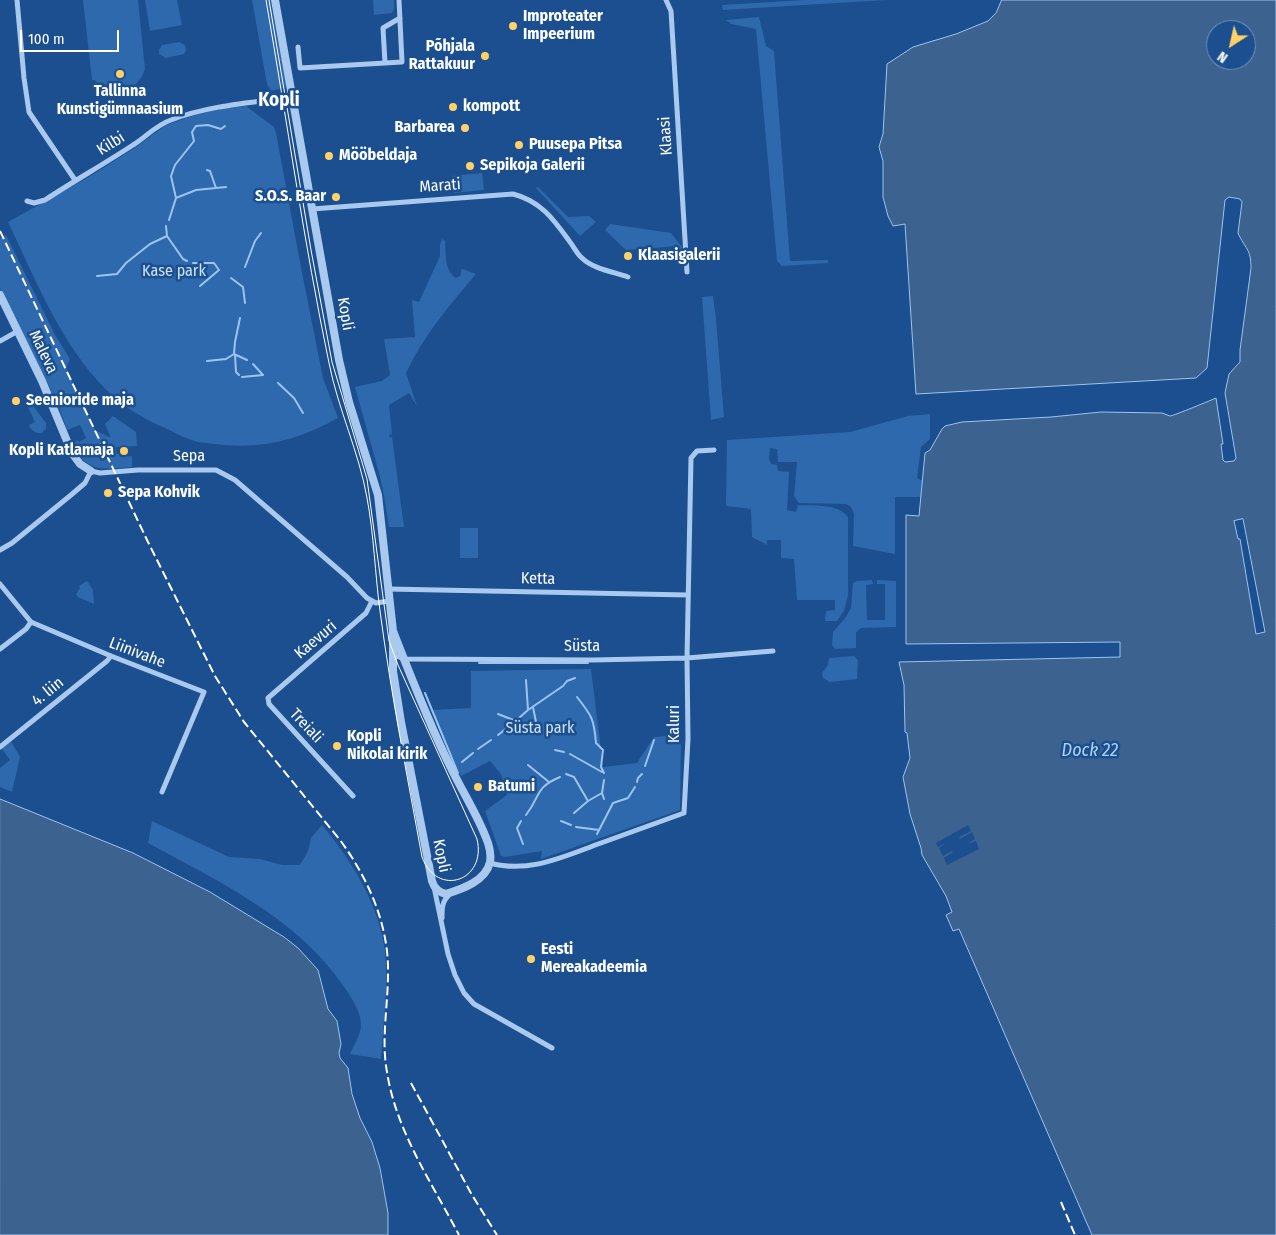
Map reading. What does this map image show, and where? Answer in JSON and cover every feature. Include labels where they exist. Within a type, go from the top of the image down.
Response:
[{"type":"street","points":[[17,0],[29,112],[75,180]]},
{"type":"street","name":"Kopli","points":[[276,0],[339,360],[349,402],[378,495],[393,631],[393,658],[401,722],[434,887],[441,893],[446,894],[482,876],[490,863],[488,844],[451,768],[393,631]]},
{"type":"street","points":[[298,47],[300,68],[402,62],[399,0]]},
{"type":"street","name":"Klaasi","points":[[666,0],[671,11],[687,272]]},
{"type":"street","points":[[385,63],[383,28],[400,18]]},
{"type":"street","name":"Kilbi","points":[[27,202],[34,203],[45,200],[138,142],[169,120],[213,108],[269,100]]},
{"type":"street","name":"Marati","points":[[312,209],[487,194],[513,194],[527,197],[541,206],[582,259],[600,268],[628,277]]},
{"type":"street","name":"Maleva","points":[[0,295],[49,396],[72,453],[80,464],[91,471]]},
{"type":"street","points":[[0,340],[18,332]]},
{"type":"street","name":"Kaluri","points":[[490,863],[517,867],[550,862],[684,813],[688,739],[687,658],[691,458],[697,451],[714,450]]},
{"type":"street","name":"Sepa","points":[[91,471],[100,473],[138,470],[216,470],[235,480],[372,601]]},
{"type":"street","points":[[0,550],[12,543],[72,496],[85,483],[91,471]]},
{"type":"street","name":"Liinivahe","points":[[0,584],[31,622],[111,656],[204,692],[162,792]]},
{"type":"street","name":"Ketta","points":[[388,589],[688,595]]},
{"type":"street","points":[[372,601],[376,603],[389,601]]},
{"type":"street","name":"Kaevuri","points":[[271,693],[359,620],[366,613],[372,601]]},
{"type":"street","points":[[0,649],[31,622]]},
{"type":"street","name":"Süsta","points":[[393,658],[397,656],[404,659],[593,660],[687,658],[773,651]]},
{"type":"street","name":"4. liin","points":[[0,747],[111,656]]},
{"type":"street","name":"Treiali","points":[[271,693],[268,698],[269,704],[353,796]]},
{"type":"street","points":[[434,887],[442,928],[455,975],[464,993],[474,1004],[552,1048]]},
{"type":"street","points":[[442,928],[442,906],[445,898],[452,892]]},
{"type":"green space","points":[[83,0],[138,0],[145,69],[136,84],[130,88],[123,91],[109,90],[95,80],[92,80]]},
{"type":"green space","points":[[145,0],[177,0],[182,25],[150,31]]},
{"type":"green space","points":[[252,0],[270,0],[287,87],[271,91],[267,84]]},
{"type":"green space","points":[[373,0],[394,0],[392,13],[374,15]]},
{"type":"green space","points":[[805,0],[886,0],[723,10],[722,5]]},
{"type":"green space","points":[[759,17],[766,46],[774,51],[790,261],[828,260],[828,263],[782,266],[777,261],[756,29],[731,24],[726,20]]},
{"type":"green space","points":[[179,42],[185,45],[186,50],[184,54],[166,58],[159,54],[162,45]]},
{"type":"green space","name":"Kase park","points":[[246,106],[274,127],[276,133],[323,378],[338,418],[309,432],[279,442],[232,446],[189,439],[155,424],[120,402],[104,388],[83,363],[58,324],[8,222],[89,177],[166,125],[210,110]]},
{"type":"green space","points":[[482,173],[484,190],[454,193],[452,176]]},
{"type":"green space","points":[[538,187],[568,217],[589,216],[596,222],[580,236],[536,188]]},
{"type":"green space","points":[[610,224],[671,233],[682,247],[683,261],[680,260],[678,246],[626,250],[605,230]]},
{"type":"green space","points":[[6,235],[55,335],[70,359],[66,368],[95,430],[111,438],[105,424],[113,416],[136,432],[137,446],[116,447],[117,454],[120,457],[132,456],[132,467],[104,468],[90,465],[83,460],[72,443],[86,438],[80,425],[67,430],[48,384],[0,288],[0,238]]},
{"type":"green space","points":[[442,239],[445,241],[446,261],[452,275],[456,278],[460,276],[462,269],[476,274],[420,346],[406,373],[417,406],[409,393],[389,405],[392,434],[389,435],[390,438],[392,437],[404,527],[389,527],[379,473],[355,387],[382,381],[390,375],[384,339],[415,337],[412,300],[419,302],[440,256]]},
{"type":"green space","points":[[713,296],[724,417],[711,420],[702,297]]},
{"type":"green space","points":[[26,403],[31,403],[46,423],[46,428],[42,433],[34,432],[31,429],[29,425],[35,422]]},
{"type":"green space","points":[[930,414],[930,439],[921,447],[917,478],[923,481],[921,497],[895,497],[895,554],[853,546],[854,514],[851,507],[846,504],[799,503],[794,496],[797,462],[778,462],[777,449],[770,448],[769,458],[771,464],[777,465],[778,471],[789,472],[787,510],[796,512],[798,505],[825,506],[838,509],[848,517],[848,595],[844,611],[837,621],[825,621],[826,611],[835,610],[835,600],[797,600],[794,559],[781,558],[781,540],[767,540],[767,545],[752,537],[751,509],[726,506],[727,440],[850,432],[908,416]]},
{"type":"green space","points":[[460,528],[478,528],[478,558],[460,558]]},
{"type":"green space","points":[[872,580],[873,584],[866,585],[867,620],[885,620],[885,584],[877,584],[877,580],[896,581],[896,627],[861,628],[856,632],[856,648],[835,649],[832,645],[833,632],[851,608],[853,583]]},
{"type":"green space","points":[[87,581],[93,590],[94,604],[78,597],[76,594],[80,588],[79,586]]},
{"type":"green space","points":[[854,656],[858,660],[857,679],[830,682],[823,678],[822,673],[828,665],[829,658]]},
{"type":"green space","name":"Süsta park","points":[[591,669],[603,767],[637,763],[654,737],[681,735],[680,810],[541,859],[542,851],[501,856],[485,811],[507,795],[501,774],[490,761],[461,776],[431,710],[471,708],[471,671]]},
{"type":"green space","points":[[10,742],[20,757],[12,792],[0,787],[0,768],[10,760],[2,749]]},
{"type":"green space","points":[[152,821],[229,857],[260,859],[282,865],[300,865],[308,851],[311,838],[322,825],[354,869],[377,916],[382,933],[386,977],[381,1059],[350,1054],[357,1040],[361,1025],[355,1004],[325,962],[304,940],[255,903],[148,843]]},
{"type":"water","name":"Dock 22","points":[[1002,0],[1276,0],[1276,1235],[1092,1235],[959,929],[953,931],[946,915],[952,912],[946,896],[922,855],[910,814],[903,777],[910,758],[907,733],[905,732],[904,685],[899,662],[1120,657],[1120,642],[906,644],[906,515],[919,516],[925,453],[930,450],[942,429],[945,426],[962,422],[1101,412],[1162,413],[1170,416],[1216,398],[1223,444],[1221,444],[1223,460],[1225,462],[1234,461],[1236,458],[1225,393],[1229,374],[1240,362],[1251,268],[1249,252],[1238,233],[1242,202],[1240,199],[1229,197],[1225,200],[1207,368],[1196,378],[916,394],[905,224],[893,226],[883,197],[883,161],[879,147],[883,134],[887,64],[913,47],[956,34],[988,21],[996,13]],"holes":[[[1243,519],[1265,632],[1256,634],[1240,539],[1238,539],[1234,521]]]},
{"type":"water","points":[[0,799],[133,853],[210,892],[284,937],[298,948],[318,970],[328,1009],[337,1021],[341,1044],[340,1058],[348,1068],[352,1094],[360,1118],[372,1142],[380,1168],[388,1213],[388,1235],[0,1235]]},
{"type":"pier","points":[[968,825],[971,831],[959,837],[960,839],[972,832],[975,839],[967,844],[976,841],[979,849],[947,865],[944,858],[953,852],[943,856],[939,848],[946,843],[938,847],[936,843]]},
{"type":"waterway","points":[[169,220],[176,198],[171,176],[175,165],[194,141],[192,132],[196,126],[208,125],[221,129],[225,126]]},
{"type":"waterway","points":[[207,170],[210,171],[216,188]]},
{"type":"waterway","points":[[176,198],[196,190],[226,187]]},
{"type":"waterway","points":[[166,226],[167,236],[183,259],[187,261]]},
{"type":"waterway","points":[[245,267],[255,241],[261,233]]},
{"type":"waterway","points":[[97,276],[117,274],[126,263],[150,244],[167,236]]},
{"type":"waterway","points":[[193,263],[214,263],[219,270],[200,286]]},
{"type":"waterway","points":[[231,278],[243,287],[245,303]]},
{"type":"waterway","points":[[240,318],[234,354],[247,360]]},
{"type":"waterway","points":[[207,361],[226,359],[234,354]]},
{"type":"waterway","points":[[235,355],[236,372],[239,375]]},
{"type":"waterway","points":[[242,377],[263,375],[253,364]]},
{"type":"waterway","points":[[278,383],[294,398],[303,413]]},
{"type":"waterway","points":[[479,663],[588,663]]},
{"type":"waterway","points":[[519,718],[563,686],[567,681],[575,678]]},
{"type":"waterway","points":[[526,680],[528,710]]},
{"type":"waterway","points":[[425,693],[458,773]]},
{"type":"waterway","points":[[577,697],[591,718],[596,743],[603,750],[601,767],[604,773]]},
{"type":"waterway","points":[[533,707],[536,722],[540,729]]},
{"type":"waterway","points":[[498,714],[516,721],[498,735]]},
{"type":"waterway","points":[[478,749],[491,740]]},
{"type":"waterway","points":[[645,766],[654,740]]},
{"type":"waterway","points":[[555,750],[564,752]]},
{"type":"waterway","points":[[462,762],[473,753]]},
{"type":"waterway","points":[[570,754],[602,772]]},
{"type":"waterway","points":[[528,765],[549,782]]},
{"type":"waterway","points":[[566,774],[574,777],[588,801]]},
{"type":"waterway","points":[[637,782],[642,774]]},
{"type":"waterway","points":[[526,815],[542,789],[560,777]]},
{"type":"waterway","points":[[604,780],[602,793],[604,799]]},
{"type":"waterway","points":[[597,834],[613,803],[628,798],[635,787]]},
{"type":"waterway","points":[[574,813],[588,801],[602,793]]},
{"type":"waterway","points":[[521,821],[517,828],[523,844]]},
{"type":"waterway","points":[[561,821],[571,825]]},
{"type":"waterway","points":[[576,827],[599,830]]},
{"type":"tram line","points":[[266,0],[329,363],[359,464],[367,498],[384,642],[422,857],[429,870],[438,877],[449,880],[459,879],[468,874],[475,865],[478,854],[477,839],[398,665],[389,641],[367,479],[332,362],[269,0]]},
{"type":"railway","points":[[0,231],[148,542],[215,676],[244,722],[340,840],[368,886],[381,920],[385,937],[388,973],[385,1060],[392,1094],[398,1115],[416,1156],[459,1235]]},
{"type":"railway","points":[[411,1083],[472,1195],[497,1235]]},
{"type":"railway","points":[[1061,1202],[1075,1235]]},
{"type":"place","name":"Improteater Impeerium","points":[[513,26]]},
{"type":"place","name":"Põhjala Rattakuur","points":[[485,56]]},
{"type":"place","name":"Tallinna Kunstigümnaasium","points":[[120,74]]},
{"type":"place","name":"kompott","points":[[453,107]]},
{"type":"place","name":"Barbarea","points":[[465,128]]},
{"type":"place","name":"Puusepa Pitsa","points":[[519,145]]},
{"type":"place","name":"Mööbeldaja","points":[[329,156]]},
{"type":"place","name":"Sepikoja Galerii","points":[[470,166]]},
{"type":"place","name":"S.O.S. Baar","points":[[336,197]]},
{"type":"place","name":"Klaasigalerii","points":[[628,256]]},
{"type":"place","name":"Seenioride maja","points":[[16,401]]},
{"type":"place","name":"Kopli Katlamaja","points":[[124,451]]},
{"type":"place","name":"Sepa Kohvik","points":[[108,493]]},
{"type":"place","name":"Kopli Nikolai kirik","points":[[337,746]]},
{"type":"place","name":"Batumi","points":[[478,787]]},
{"type":"place","name":"Eesti Mereakadeemia","points":[[531,959]]},
{"type":"district","name":"Kopli","points":[[279,101]]}]
